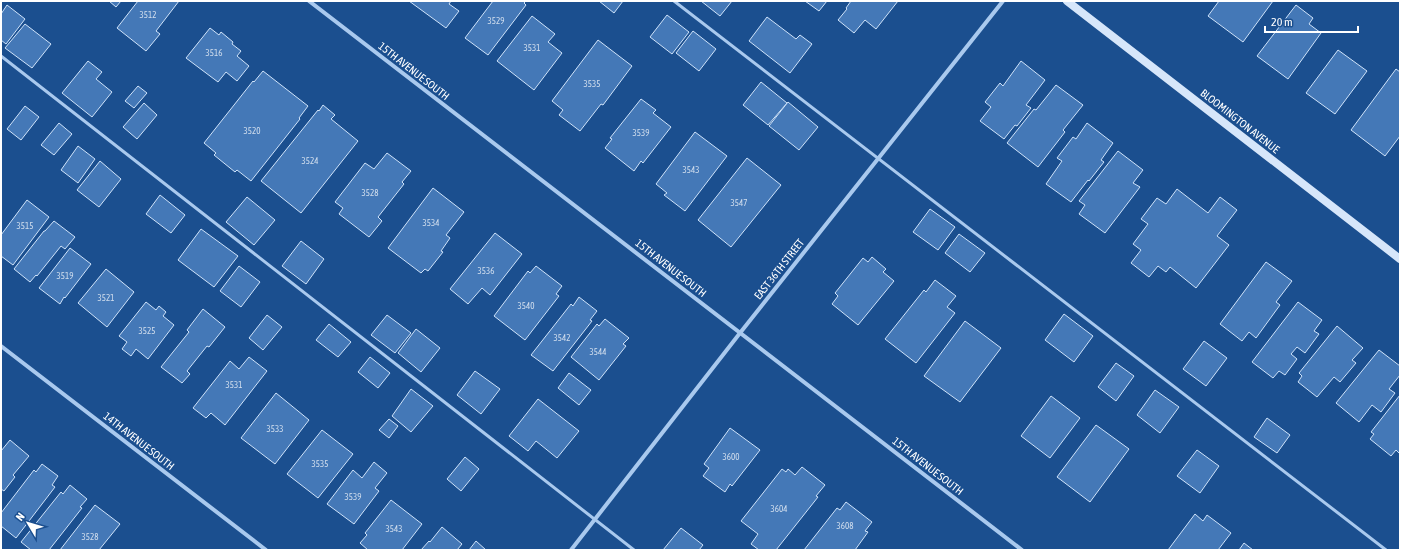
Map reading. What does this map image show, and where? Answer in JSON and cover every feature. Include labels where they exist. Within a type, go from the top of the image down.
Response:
[{"type":"street","name":"15TH AVENUE SOUTH","points":[[309,1],[1022,550]]},
{"type":"street","name":"EAST 36TH STREET","points":[[570,550],[740,332],[1003,1]]},
{"type":"street","name":"BLOOMINGTON AVENUE","points":[[1067,1],[1400,259]]},
{"type":"street","name":"14TH AVENUE SOUTH","points":[[1,346],[266,550]]},
{"type":"lane","points":[[674,1],[1386,550]]},
{"type":"lane","points":[[1,56],[634,550]]},
{"type":"building","points":[[109,1],[121,1],[116,7]]},
{"type":"building","points":[[138,1],[179,1],[156,31],[160,34],[146,51],[117,28]]},
{"type":"building","points":[[409,1],[451,1],[449,4],[459,11],[446,28]]},
{"type":"building","points":[[493,1],[526,1],[524,3],[526,5],[488,55],[465,38]]},
{"type":"building","points":[[599,1],[623,1],[614,13]]},
{"type":"building","points":[[701,1],[732,1],[720,16]]},
{"type":"building","points":[[805,1],[827,1],[819,11]]},
{"type":"building","points":[[851,1],[898,1],[876,29],[865,20],[854,33],[838,20],[847,9],[846,8]]},
{"type":"building","points":[[1219,1],[1273,1],[1243,42],[1208,16]]},
{"type":"building","points":[[7,5],[25,19],[6,44],[1,40],[1,14]]},
{"type":"building","points":[[1296,5],[1313,18],[1309,24],[1321,33],[1288,79],[1257,56]]},
{"type":"building","points":[[667,15],[689,32],[672,54],[650,37]]},
{"type":"building","points":[[532,16],[555,34],[548,42],[562,53],[534,90],[497,61]]},
{"type":"building","points":[[767,17],[796,39],[800,35],[812,44],[790,73],[749,41]]},
{"type":"building","points":[[25,24],[51,44],[32,68],[5,48]]},
{"type":"building","points":[[210,28],[219,35],[221,32],[233,42],[232,44],[241,51],[237,56],[249,66],[237,81],[226,72],[218,82],[186,58]]},
{"type":"building","points":[[693,31],[716,49],[699,71],[676,53]]},
{"type":"building","points":[[598,40],[632,66],[603,105],[601,104],[580,131],[559,115],[563,110],[552,101]]},
{"type":"building","points":[[1338,50],[1367,71],[1335,114],[1306,93]]},
{"type":"building","points":[[88,61],[102,72],[96,79],[112,92],[92,117],[62,93]]},
{"type":"building","points":[[1021,61],[1045,80],[1026,105],[1031,108],[1017,126],[1015,125],[1004,139],[980,121],[991,107],[985,102],[1000,83],[1003,86]]},
{"type":"building","points":[[1396,69],[1400,72],[1400,136],[1385,156],[1351,130]]},
{"type":"building","points":[[263,71],[308,106],[299,118],[300,119],[251,181],[237,170],[235,172],[214,155],[216,153],[204,143],[253,81],[254,82]]},
{"type":"building","points":[[761,82],[787,103],[768,125],[743,105]]},
{"type":"building","points":[[1056,85],[1083,105],[1063,130],[1065,132],[1038,167],[1007,143],[1034,109],[1036,110]]},
{"type":"building","points":[[138,86],[147,93],[134,108],[125,101]]},
{"type":"building","points":[[641,99],[656,110],[653,113],[671,127],[643,163],[641,161],[634,171],[605,148],[612,139],[610,138]]},
{"type":"building","points":[[788,102],[818,127],[799,150],[769,126]]},
{"type":"building","points":[[144,103],[157,115],[137,139],[123,127]]},
{"type":"building","points":[[323,105],[335,115],[331,119],[358,141],[301,213],[261,181]]},
{"type":"building","points":[[25,106],[39,117],[21,140],[7,129]]},
{"type":"building","points":[[59,123],[72,134],[54,155],[41,145]]},
{"type":"building","points":[[1087,123],[1113,143],[1101,160],[1104,162],[1071,202],[1046,184],[1062,161],[1057,158],[1073,137],[1076,139]]},
{"type":"building","points":[[695,132],[727,156],[685,211],[664,195],[667,193],[656,184]]},
{"type":"building","points":[[78,146],[95,159],[78,183],[61,170]]},
{"type":"building","points":[[1118,151],[1143,170],[1133,183],[1140,187],[1105,233],[1079,214],[1085,205],[1079,201]]},
{"type":"building","points":[[387,153],[411,171],[402,182],[404,184],[378,217],[382,221],[369,237],[339,214],[343,208],[335,202],[365,163],[374,169]]},
{"type":"building","points":[[747,158],[781,185],[731,247],[698,220]]},
{"type":"building","points":[[100,161],[121,179],[99,207],[77,190]]},
{"type":"building","points":[[433,188],[464,212],[446,235],[450,238],[441,251],[443,252],[428,271],[425,269],[421,273],[388,248]]},
{"type":"building","points":[[1177,189],[1208,213],[1220,197],[1237,210],[1217,236],[1229,245],[1196,288],[1170,267],[1166,272],[1158,266],[1149,277],[1131,263],[1141,250],[1133,244],[1148,224],[1141,219],[1157,198],[1166,204]]},
{"type":"building","points":[[160,195],[185,215],[171,233],[146,214]]},
{"type":"building","points":[[247,197],[275,220],[254,245],[226,222]]},
{"type":"building","points":[[27,200],[49,217],[13,265],[1,256],[1,235]]},
{"type":"building","points":[[930,209],[955,227],[938,250],[913,232]]},
{"type":"building","points":[[54,221],[75,237],[65,249],[61,246],[37,276],[36,275],[30,282],[14,269],[44,231]]},
{"type":"building","points":[[201,229],[238,256],[214,287],[178,260]]},
{"type":"building","points":[[495,233],[522,254],[490,295],[482,288],[468,304],[450,289]]},
{"type":"building","points":[[959,234],[985,253],[970,272],[945,253]]},
{"type":"building","points":[[301,241],[324,259],[306,284],[282,266]]},
{"type":"building","points":[[70,248],[91,264],[60,304],[39,288]]},
{"type":"building","points":[[872,257],[886,269],[883,272],[894,281],[858,325],[832,304],[838,296],[835,293],[863,258],[868,262]]},
{"type":"building","points":[[1266,262],[1292,281],[1276,302],[1280,305],[1256,338],[1249,332],[1242,341],[1220,324]]},
{"type":"building","points":[[239,266],[260,282],[241,307],[220,291]]},
{"type":"building","points":[[536,266],[562,286],[556,294],[559,296],[525,340],[494,316],[528,271],[530,273]]},
{"type":"building","points":[[106,269],[134,292],[107,327],[78,303]]},
{"type":"building","points":[[935,280],[956,296],[947,307],[955,313],[916,363],[885,339],[924,290],[926,292]]},
{"type":"building","points":[[579,297],[597,311],[590,320],[592,321],[553,371],[531,355],[571,304],[573,306]]},
{"type":"building","points":[[146,302],[156,310],[159,306],[166,312],[163,316],[174,325],[148,359],[136,349],[131,356],[122,349],[127,342],[119,336]]},
{"type":"building","points":[[1298,302],[1322,320],[1314,331],[1319,334],[1305,353],[1297,347],[1291,354],[1297,359],[1285,375],[1279,371],[1273,378],[1252,362]]},
{"type":"building","points":[[203,309],[225,327],[209,347],[207,346],[187,371],[190,374],[182,383],[161,367],[189,332],[187,330]]},
{"type":"building","points":[[1064,314],[1093,336],[1074,362],[1045,340]]},
{"type":"building","points":[[267,315],[282,327],[263,350],[249,338]]},
{"type":"building","points":[[387,315],[411,333],[395,353],[371,335]]},
{"type":"building","points":[[605,319],[629,338],[623,344],[626,346],[599,380],[571,357],[597,324],[599,326]]},
{"type":"building","points":[[965,321],[1001,348],[960,402],[924,376]]},
{"type":"building","points":[[329,324],[351,342],[338,357],[316,340]]},
{"type":"building","points":[[1337,326],[1363,348],[1352,360],[1356,363],[1340,382],[1334,377],[1317,397],[1298,382],[1302,376],[1299,373]]},
{"type":"building","points":[[416,329],[440,348],[421,372],[398,353]]},
{"type":"building","points":[[1204,341],[1227,358],[1206,386],[1183,369]]},
{"type":"building","points":[[1379,350],[1400,366],[1400,375],[1389,389],[1395,393],[1381,412],[1372,405],[1359,422],[1336,403]]},
{"type":"building","points":[[249,357],[267,371],[225,425],[211,413],[206,418],[193,408],[230,361],[239,369]]},
{"type":"building","points":[[370,357],[390,373],[378,388],[358,372]]},
{"type":"building","points":[[1116,363],[1134,376],[1116,401],[1098,387]]},
{"type":"building","points":[[475,371],[500,389],[481,414],[457,395]]},
{"type":"building","points":[[569,373],[591,390],[579,405],[558,388]]},
{"type":"building","points":[[411,389],[433,406],[411,432],[392,416]]},
{"type":"building","points":[[1155,390],[1179,407],[1160,433],[1137,415]]},
{"type":"building","points":[[276,393],[309,420],[275,464],[241,438]]},
{"type":"building","points":[[1400,395],[1400,454],[1396,450],[1391,456],[1370,439],[1374,434],[1371,432]]},
{"type":"building","points":[[1051,396],[1080,418],[1050,458],[1021,436]]},
{"type":"building","points":[[538,399],[579,431],[557,458],[536,441],[528,451],[509,436]]},
{"type":"building","points":[[1267,418],[1290,435],[1277,453],[1254,437]]},
{"type":"building","points":[[389,419],[398,426],[389,438],[379,430]]},
{"type":"building","points":[[1096,425],[1129,449],[1090,502],[1057,477]]},
{"type":"building","points":[[730,428],[760,450],[732,486],[730,484],[725,492],[703,476],[709,468],[704,464]]},
{"type":"building","points":[[322,430],[353,454],[318,498],[287,474]]},
{"type":"building","points":[[10,440],[29,456],[13,475],[15,477],[4,491],[1,489],[1,451]]},
{"type":"building","points":[[1197,450],[1219,466],[1200,493],[1177,476]]},
{"type":"building","points":[[465,457],[479,469],[461,491],[447,479]]},
{"type":"building","points":[[374,462],[387,473],[375,488],[379,491],[354,524],[327,504],[353,470],[362,478]]},
{"type":"building","points":[[42,464],[58,476],[52,485],[55,487],[16,538],[1,526],[1,513],[34,470],[36,472]]},
{"type":"building","points":[[802,467],[825,485],[816,496],[818,497],[776,550],[759,550],[751,544],[758,534],[741,521],[782,469],[786,472],[788,469],[795,475]]},
{"type":"building","points":[[70,485],[87,499],[80,507],[82,508],[49,550],[31,550],[21,542],[61,492],[63,494]]},
{"type":"building","points":[[391,500],[422,524],[402,550],[368,550],[360,543],[367,535],[365,533]]},
{"type":"building","points":[[846,502],[872,522],[865,531],[868,532],[855,550],[804,550],[837,508],[840,510]]},
{"type":"building","points":[[95,505],[120,524],[99,550],[60,550]]},
{"type":"building","points":[[1195,514],[1203,521],[1207,515],[1231,533],[1218,550],[1168,550]]},
{"type":"building","points":[[442,527],[462,544],[457,550],[421,550],[429,541],[430,542]]},
{"type":"building","points":[[681,528],[703,545],[699,550],[663,550]]},
{"type":"building","points":[[476,541],[486,550],[469,550]]},
{"type":"building","points":[[1244,543],[1253,550],[1239,550]]}]
